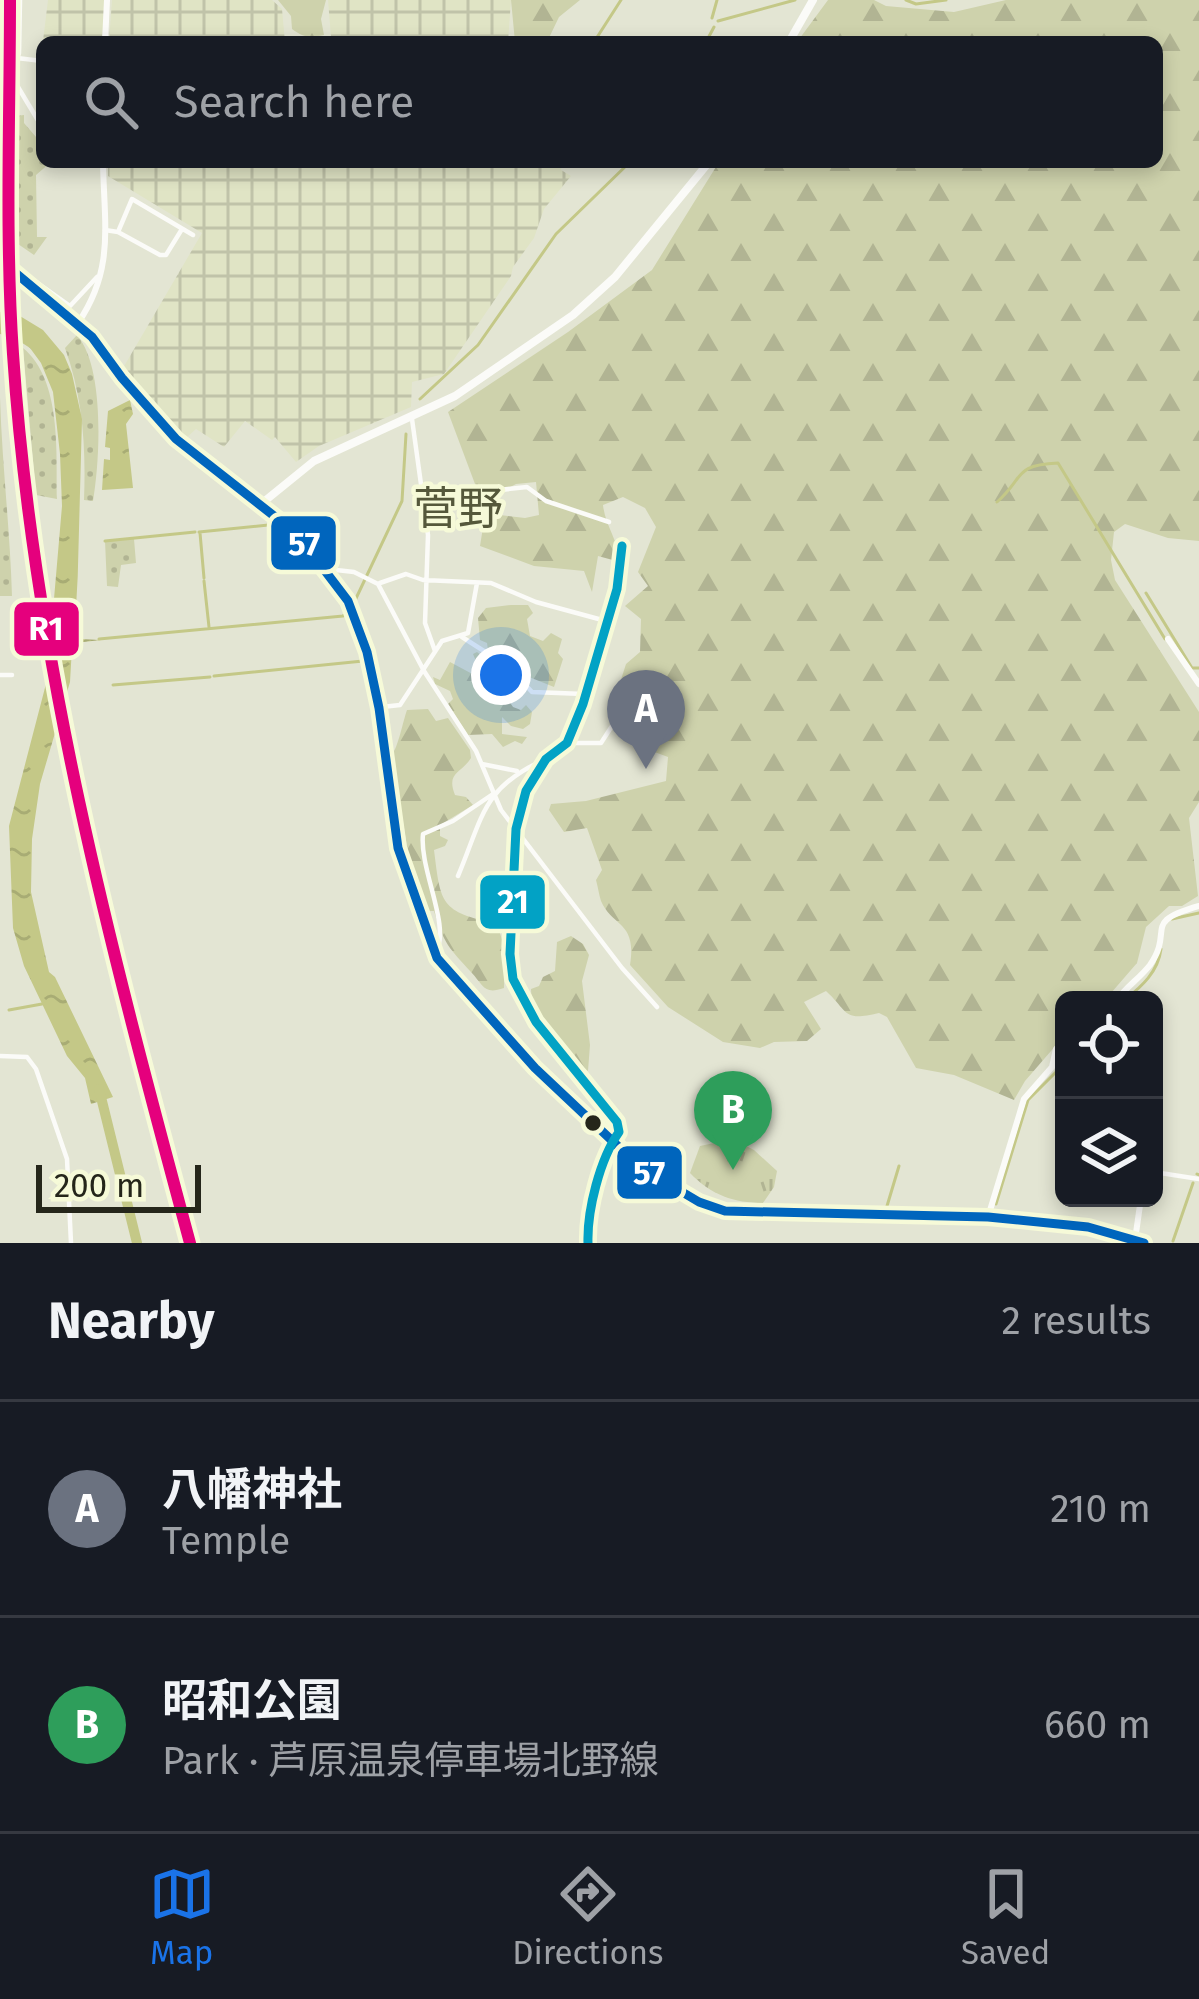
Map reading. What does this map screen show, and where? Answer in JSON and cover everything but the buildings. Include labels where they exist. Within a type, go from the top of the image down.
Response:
[{"type":"main road","points":[[792,36],[813,0]]},
{"type":"main road","points":[[261,503],[328,453],[412,419],[454,396],[573,315],[615,277],[704,168]]},
{"type":"main road","points":[[0,260],[78,323],[164,428],[297,534],[327,569],[358,624],[379,708],[398,848],[434,953],[535,1068],[612,1141],[658,1178],[699,1202],[725,1210],[988,1217],[1088,1227],[1140,1242]]},
{"type":"street","points":[[20,0],[13,84],[36,118]]},
{"type":"street","points":[[105,36],[107,0]]},
{"type":"street","points":[[17,58],[36,60]]},
{"type":"street","points":[[78,323],[96,295],[104,268],[103,168]]},
{"type":"street","points":[[118,232],[132,199],[193,235]]},
{"type":"street","points":[[105,230],[166,255],[182,229]]},
{"type":"street","points":[[25,274],[70,306],[104,268]]},
{"type":"street","points":[[412,419],[428,535],[425,623],[435,650]]},
{"type":"street","points":[[425,498],[527,488],[546,501],[610,522]]},
{"type":"street","points":[[434,953],[442,932],[430,892],[423,834],[453,821],[518,771],[567,743],[617,589],[622,545]]},
{"type":"street","points":[[327,569],[354,572],[378,584],[516,829],[657,1007]]},
{"type":"street","points":[[378,584],[406,574],[423,580],[491,583],[536,602],[606,620]]},
{"type":"street","points":[[379,708],[400,706],[442,641],[462,637],[471,627],[477,583]]},
{"type":"street","points":[[462,637],[509,668],[532,692],[584,694]]},
{"type":"street","points":[[1168,639],[1199,684]]},
{"type":"street","points":[[0,676],[12,675]]},
{"type":"street","points":[[567,743],[601,743],[621,712],[630,710]]},
{"type":"street","points":[[546,759],[526,791],[516,829],[510,954],[513,980],[536,1022],[613,1113],[619,1132],[612,1141],[591,1214],[588,1243]]},
{"type":"street","points":[[482,764],[518,771]]},
{"type":"street","points":[[458,876],[493,794]]},
{"type":"street","points":[[1125,991],[1155,955],[1161,922],[1199,906]]},
{"type":"street","points":[[988,1217],[1024,1099],[1052,1067],[1055,1054]]},
{"type":"street","points":[[0,1056],[26,1057],[36,1069],[67,1159],[71,1243]]},
{"type":"street","points":[[1163,1173],[1199,1179]]},
{"type":"street","points":[[1140,1242],[1141,1207]]},
{"type":"shaded area","points":[[48,0],[105,0],[102,36],[44,36]]},
{"type":"shaded area","points":[[112,0],[272,0],[282,9],[284,36],[109,36]]},
{"type":"shaded area","points":[[328,0],[511,0],[508,36],[331,36]]},
{"type":"shaded area","points":[[108,168],[561,168],[571,176],[544,209],[534,238],[511,276],[444,374],[412,382],[411,407],[319,446],[296,462],[275,437],[272,440],[245,421],[224,447],[196,429],[184,440],[132,384],[123,368],[202,233],[108,176]]},
{"type":"green space","points":[[278,0],[326,0],[321,19],[324,35],[307,36],[292,29],[291,16]]},
{"type":"green space","points":[[511,0],[580,0],[559,17],[550,36],[514,36]]},
{"type":"green space","points":[[828,0],[874,0],[886,6],[954,12],[1006,0],[1199,0],[1199,541],[1168,538],[1125,524],[1114,532],[1111,560],[1115,580],[1199,712],[1199,802],[1189,818],[1198,896],[1182,906],[1169,906],[1146,927],[1137,963],[1113,991],[1055,991],[1055,1046],[1014,1100],[954,1075],[916,1068],[887,1017],[879,1013],[852,1016],[826,991],[804,1002],[821,1029],[807,1041],[774,1042],[760,1048],[723,1042],[668,1007],[630,965],[627,933],[601,901],[596,880],[602,870],[587,828],[564,832],[549,810],[551,804],[586,801],[666,781],[668,757],[649,750],[642,735],[651,722],[642,710],[628,705],[618,689],[626,664],[640,652],[641,619],[625,606],[648,586],[638,572],[656,527],[645,508],[623,497],[603,505],[620,562],[598,556],[592,592],[584,571],[534,566],[480,546],[484,521],[492,514],[539,515],[536,482],[516,484],[493,496],[478,492],[448,412],[652,270],[715,168],[1163,168],[1163,36],[801,36]]},
{"type":"green space","points":[[24,115],[24,123],[36,137],[36,168],[44,168],[36,175],[37,237],[47,237],[34,255],[18,244],[16,116]]},
{"type":"green space","points":[[77,335],[86,350],[96,391],[93,501],[84,500],[82,423],[65,348]]},
{"type":"green space","points":[[23,348],[36,362],[51,398],[57,499],[36,495]]},
{"type":"green space","points":[[0,397],[10,546],[12,596],[0,596]]},
{"type":"green space","points":[[134,539],[136,563],[121,565],[118,587],[107,586],[105,541]]},
{"type":"green space","points":[[528,605],[533,613],[527,619],[530,636],[543,641],[551,633],[562,639],[558,653],[563,659],[554,687],[524,675],[505,660],[506,653],[488,650],[480,640],[478,618],[486,608]]},
{"type":"green space","points":[[477,652],[508,676],[511,686],[491,692],[491,700],[505,695],[513,707],[521,710],[526,705],[532,712],[530,724],[523,729],[502,717],[502,734],[527,737],[522,744],[515,741],[503,747],[492,734],[468,735],[448,704],[453,699],[450,691],[435,684],[433,677],[440,680],[450,662],[478,677],[481,673],[473,654]]},
{"type":"green space","points":[[428,709],[436,721],[448,718],[470,750],[471,758],[452,782],[455,795],[473,805],[440,825],[440,836],[448,840],[434,850],[447,903],[464,915],[497,924],[505,949],[504,988],[497,990],[485,988],[448,945],[434,911],[428,911],[409,859],[392,754],[407,710]]},
{"type":"green space","points":[[571,936],[589,955],[582,981],[590,1045],[588,1071],[551,1035],[537,1012],[531,989],[555,971],[557,942]]},
{"type":"green space","points":[[733,1139],[777,1171],[774,1187],[763,1203],[724,1196],[690,1173],[700,1146]]},
{"type":"water","points":[[0,312],[15,313],[43,330],[64,355],[82,419],[77,622],[80,639],[101,640],[72,647],[70,682],[40,784],[31,892],[49,972],[113,1097],[91,1104],[85,1078],[67,1056],[24,966],[13,928],[9,826],[47,680],[62,506],[53,392],[30,348],[0,334]]},
{"type":"water","points":[[130,400],[133,414],[126,424],[133,488],[102,490],[104,459],[110,460],[110,448],[105,447],[108,411]]},
{"type":"waterway","points":[[598,36],[621,0]]},
{"type":"waterway","points":[[712,18],[717,0]]},
{"type":"waterway","points":[[718,21],[795,0]]},
{"type":"waterway","points":[[906,0],[916,4],[946,0]]},
{"type":"waterway","points":[[709,36],[714,27]]},
{"type":"waterway","points":[[420,399],[478,345],[556,234],[624,168]]},
{"type":"waterway","points":[[99,639],[343,616],[351,609],[402,501],[406,434]]},
{"type":"waterway","points":[[997,502],[1026,470],[1058,463],[1165,639]]},
{"type":"waterway","points":[[199,532],[278,524]]},
{"type":"waterway","points":[[105,541],[195,532]]},
{"type":"waterway","points":[[200,533],[204,578]]},
{"type":"waterway","points":[[204,581],[209,627]]},
{"type":"waterway","points":[[1146,593],[1192,668],[1199,668]]},
{"type":"waterway","points":[[214,676],[363,661]]},
{"type":"waterway","points":[[113,685],[210,677]]},
{"type":"waterway","points":[[1172,919],[1199,913]]},
{"type":"waterway","points":[[1135,991],[1153,972],[1161,949]]},
{"type":"waterway","points":[[9,1010],[42,1004]]},
{"type":"waterway","points":[[996,1204],[1028,1100],[1055,1073]]},
{"type":"waterway","points":[[99,1089],[137,1243]]},
{"type":"waterway","points":[[887,1206],[899,1166]]},
{"type":"waterway","points":[[1173,1241],[1193,1183]]},
{"type":"transit line","name":"R1","points":[[10,0],[13,354],[38,580],[79,803],[190,1243]]},
{"type":"transit line","name":"57","points":[[0,260],[92,337],[176,439],[297,534],[348,601],[367,652],[379,708],[398,848],[437,958],[535,1068],[640,1167],[699,1202],[725,1211],[988,1217],[1088,1227],[1144,1243]]},
{"type":"transit line","name":"21","points":[[588,1243],[596,1185],[619,1132],[617,1122],[536,1022],[513,979],[516,829],[526,791],[546,759],[567,743],[583,704],[617,589],[622,546]]},
{"type":"place","name":"八幡神社","points":[[646,769]]},
{"type":"place","name":"昭和公園","points":[[733,1170]]},
{"type":"district","name":"菅野","points":[[458,509]]}]
